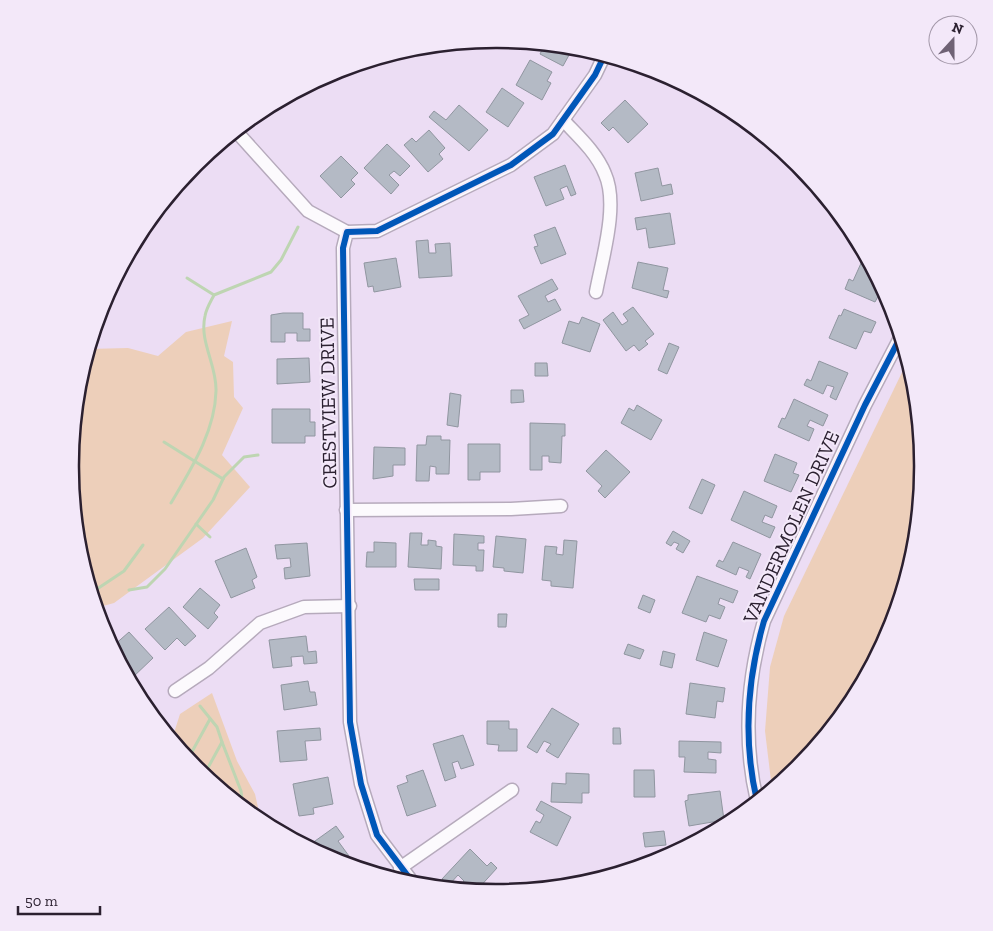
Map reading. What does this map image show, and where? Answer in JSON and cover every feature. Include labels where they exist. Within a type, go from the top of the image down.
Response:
[{"type":"street","points":[[241,135],[308,210],[347,232],[377,232],[511,165],[553,134],[595,75],[602,61]]},
{"type":"street","points":[[563,120],[588,147],[606,175],[611,208],[596,292]]},
{"type":"street","name":"CRESTVIEW DRIVE","points":[[347,232],[343,248],[346,510],[350,606],[348,690],[350,722],[361,784],[377,835],[404,873]]},
{"type":"street","name":"VANDERMOLEN DRIVE","points":[[755,794],[752,783],[748,734],[748,692],[754,654],[764,621],[865,405],[896,345]]},
{"type":"street","points":[[346,510],[511,509],[560,506]]},
{"type":"street","points":[[174,691],[209,668],[260,623],[304,607],[350,606]]},
{"type":"street","points":[[400,868],[512,790]]},
{"type":"shaded area","points":[[232,321],[224,356],[233,362],[234,397],[243,408],[222,455],[250,487],[203,538],[114,603],[103,606],[87,547],[79,493],[79,438],[82,411],[93,357],[96,349],[128,348],[158,356],[186,332]]},
{"type":"shaded area","points":[[903,370],[914,438],[914,493],[906,547],[892,600],[871,650],[844,698],[811,741],[771,781],[765,731],[770,667],[784,616]]},
{"type":"shaded area","points":[[212,693],[237,761],[255,794],[258,809],[221,780],[182,741],[174,732],[180,714]]},
{"type":"building","points":[[542,50],[569,54],[563,66],[540,54]]},
{"type":"building","points":[[530,60],[552,72],[547,81],[551,83],[542,100],[516,85]]},
{"type":"building","points":[[502,88],[524,103],[508,127],[486,112]]},
{"type":"building","points":[[625,100],[648,124],[628,143],[613,127],[609,131],[601,123]]},
{"type":"building","points":[[459,105],[488,130],[469,151],[429,117],[434,111],[446,120]]},
{"type":"building","points":[[429,130],[445,148],[439,154],[443,159],[428,172],[404,145],[412,138],[416,142]]},
{"type":"building","points":[[387,144],[410,166],[400,176],[394,171],[389,175],[399,185],[391,194],[364,168]]},
{"type":"building","points":[[341,156],[358,173],[351,180],[355,184],[341,198],[320,176]]},
{"type":"building","points":[[565,165],[576,194],[571,196],[567,186],[560,189],[564,199],[546,206],[534,177]]},
{"type":"building","points":[[658,168],[662,186],[671,184],[673,194],[641,201],[635,173]]},
{"type":"building","points":[[670,213],[675,244],[649,248],[646,228],[637,230],[635,218]]},
{"type":"building","points":[[555,227],[566,254],[541,264],[534,247],[538,246],[534,235]]},
{"type":"building","points":[[428,240],[429,253],[436,253],[435,244],[450,243],[452,276],[419,278],[416,241]]},
{"type":"building","points":[[396,258],[401,287],[374,292],[373,286],[368,287],[364,263]]},
{"type":"building","points":[[638,262],[668,268],[663,290],[669,291],[667,298],[632,288]]},
{"type":"building","points":[[861,263],[878,296],[875,302],[845,289],[849,279],[853,281]]},
{"type":"building","points":[[552,279],[558,289],[545,296],[548,302],[555,299],[561,310],[524,329],[519,320],[529,315],[518,296]]},
{"type":"building","points":[[633,307],[654,334],[645,341],[648,344],[639,351],[634,345],[626,351],[603,320],[613,312],[622,325],[628,321],[623,314]]},
{"type":"building","points":[[844,309],[876,322],[871,333],[864,331],[856,349],[829,338],[839,315],[841,316]]},
{"type":"building","points":[[303,313],[303,329],[310,329],[310,341],[297,341],[297,333],[285,333],[285,342],[271,342],[271,315]]},
{"type":"building","points":[[582,317],[600,324],[590,352],[562,343],[569,321],[579,324]]},
{"type":"building","points":[[669,343],[679,347],[667,374],[658,370]]},
{"type":"building","points":[[309,358],[310,382],[277,384],[277,359]]},
{"type":"building","points":[[819,361],[848,373],[836,400],[830,397],[834,387],[827,385],[823,394],[804,385],[807,379],[811,381]]},
{"type":"building","points":[[535,363],[547,363],[548,376],[535,376]]},
{"type":"building","points":[[511,390],[523,390],[524,402],[511,403]]},
{"type":"building","points":[[450,393],[461,395],[458,427],[447,425]]},
{"type":"building","points":[[794,399],[828,415],[823,426],[810,420],[807,426],[814,429],[809,441],[778,427],[782,418],[785,419]]},
{"type":"building","points":[[637,405],[662,420],[651,440],[621,423],[629,408],[634,411]]},
{"type":"building","points":[[272,409],[310,409],[310,422],[315,422],[315,436],[305,436],[305,443],[272,443]]},
{"type":"building","points":[[530,423],[565,424],[565,436],[562,436],[561,463],[549,462],[549,456],[542,456],[542,470],[530,470]]},
{"type":"building","points":[[427,436],[441,436],[441,440],[450,440],[449,474],[436,474],[436,467],[430,466],[429,481],[416,481],[417,445],[426,445]]},
{"type":"building","points":[[468,444],[500,444],[500,472],[480,472],[480,480],[468,480]]},
{"type":"building","points":[[374,447],[405,448],[405,465],[393,465],[393,476],[373,479]]},
{"type":"building","points":[[606,450],[630,472],[605,498],[598,491],[602,486],[586,471]]},
{"type":"building","points":[[775,454],[797,463],[793,473],[799,475],[791,492],[764,481]]},
{"type":"building","points":[[702,479],[715,485],[702,514],[689,508]]},
{"type":"building","points":[[744,491],[777,506],[772,518],[765,515],[762,522],[775,527],[770,538],[731,520]]},
{"type":"building","points":[[673,531],[690,541],[683,553],[676,549],[679,544],[674,542],[671,546],[666,543]]},
{"type":"building","points":[[410,533],[422,533],[421,545],[428,545],[428,540],[436,541],[436,546],[442,547],[441,569],[408,567]]},
{"type":"building","points":[[454,534],[484,536],[484,543],[478,543],[478,550],[484,550],[483,571],[476,571],[476,566],[453,565]]},
{"type":"building","points":[[496,536],[526,539],[523,573],[504,571],[504,568],[493,567]]},
{"type":"building","points":[[564,540],[577,541],[573,588],[551,586],[551,581],[542,580],[545,546],[557,547],[556,554],[563,555]]},
{"type":"building","points":[[374,542],[396,543],[396,567],[366,567],[367,552],[374,552]]},
{"type":"building","points":[[733,542],[761,554],[750,579],[746,577],[749,571],[739,567],[736,575],[716,566],[719,560],[723,562]]},
{"type":"building","points":[[307,543],[310,576],[285,579],[284,568],[291,567],[290,558],[277,559],[275,545]]},
{"type":"building","points":[[246,548],[257,577],[252,580],[255,588],[231,598],[215,561]]},
{"type":"building","points":[[697,576],[738,591],[733,603],[720,598],[718,604],[725,607],[720,619],[709,615],[706,622],[682,613]]},
{"type":"building","points":[[414,579],[439,579],[439,590],[415,590]]},
{"type":"building","points":[[200,588],[220,605],[214,613],[218,617],[208,629],[183,607]]},
{"type":"building","points":[[643,595],[655,600],[650,613],[638,608]]},
{"type":"building","points":[[169,607],[196,636],[185,646],[177,638],[165,650],[145,629]]},
{"type":"building","points":[[498,614],[507,614],[506,627],[498,627]]},
{"type":"building","points":[[129,632],[153,658],[135,675],[118,642]]},
{"type":"building","points":[[704,632],[727,640],[718,667],[696,660]]},
{"type":"building","points":[[306,636],[308,652],[316,651],[317,663],[304,664],[303,656],[291,657],[292,666],[273,668],[269,640]]},
{"type":"building","points":[[628,644],[644,650],[640,659],[624,654]]},
{"type":"building","points":[[663,651],[675,654],[672,668],[660,665]]},
{"type":"building","points":[[308,681],[310,692],[315,692],[317,705],[284,710],[281,685]]},
{"type":"building","points":[[690,683],[725,688],[723,702],[717,701],[715,718],[686,714]]},
{"type":"building","points":[[552,708],[579,724],[558,758],[546,751],[551,744],[544,741],[537,753],[527,747]]},
{"type":"building","points":[[487,721],[509,721],[509,729],[517,729],[517,751],[498,751],[499,745],[487,744]]},
{"type":"building","points":[[320,728],[321,740],[305,741],[307,760],[280,762],[277,731]]},
{"type":"building","points":[[613,728],[620,728],[621,744],[613,744]]},
{"type":"building","points":[[463,735],[474,765],[461,769],[458,761],[452,763],[456,777],[445,781],[433,744]]},
{"type":"building","points":[[679,741],[721,742],[721,753],[708,752],[708,759],[716,760],[716,773],[684,772],[685,757],[679,757]]},
{"type":"building","points":[[423,770],[436,806],[407,816],[397,786],[408,782],[406,776]]},
{"type":"building","points":[[634,770],[654,770],[655,797],[634,797]]},
{"type":"building","points":[[566,773],[589,774],[589,793],[582,793],[582,803],[551,802],[552,783],[566,784]]},
{"type":"building","points":[[328,777],[333,804],[313,808],[314,814],[299,816],[293,784]]},
{"type":"building","points":[[720,791],[723,816],[715,822],[689,826],[685,801],[688,800],[688,795]]},
{"type":"building","points":[[541,801],[571,817],[557,846],[530,832],[536,821],[540,823],[544,815],[536,810]]},
{"type":"building","points":[[336,826],[344,837],[338,841],[349,856],[337,852],[315,841]]},
{"type":"building","points":[[664,831],[666,845],[645,847],[643,833]]},
{"type":"building","points":[[470,849],[487,866],[491,862],[497,868],[483,884],[463,882],[458,875],[452,881],[442,879]]},
{"type":"waterway","points":[[171,503],[201,450],[215,406],[216,381],[204,335],[206,311],[214,295],[271,272],[281,260],[298,227]]},
{"type":"waterway","points":[[187,278],[214,295]]},
{"type":"waterway","points":[[164,442],[223,479]]},
{"type":"waterway","points":[[129,590],[147,587],[165,569],[213,500],[224,477],[244,457],[258,455]]},
{"type":"waterway","points":[[196,524],[210,537]]},
{"type":"waterway","points":[[98,589],[124,571],[143,545]]},
{"type":"waterway","points":[[200,706],[217,727],[222,742],[208,768]]},
{"type":"waterway","points":[[192,752],[210,719]]},
{"type":"waterway","points":[[222,742],[242,797]]},
{"type":"cycle path","points":[[406,873],[377,835],[361,784],[350,722],[343,248],[347,232],[377,231],[511,165],[553,134],[595,75],[602,61]]},
{"type":"cycle path","points":[[756,793],[750,756],[749,711],[754,666],[764,621],[865,405],[896,345]]}]
